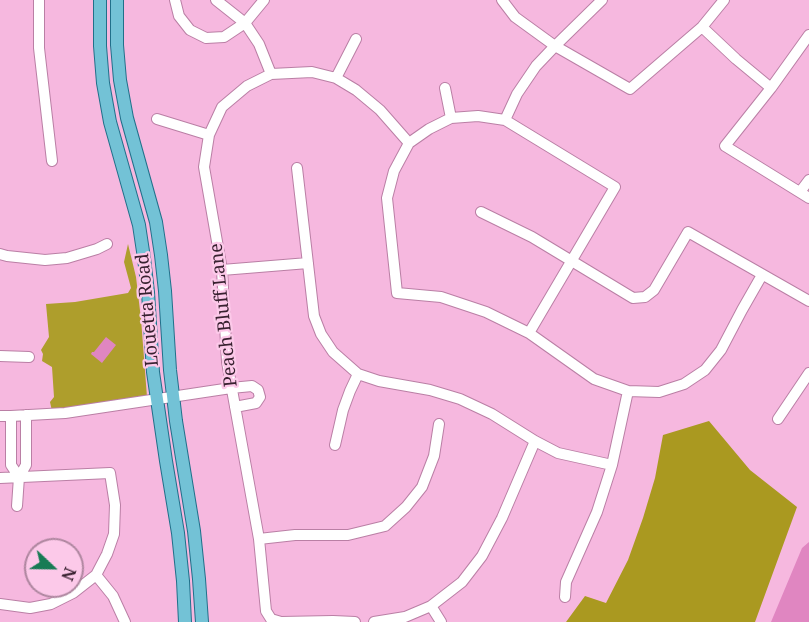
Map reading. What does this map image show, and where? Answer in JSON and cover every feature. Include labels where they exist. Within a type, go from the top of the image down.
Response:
[{"type":"main road","name":"Louetta Road","points":[[100,0],[103,83],[110,122],[139,225],[144,258],[156,399],[178,533],[185,622]]},
{"type":"main road","name":"Louetta Road","points":[[117,0],[120,81],[127,118],[156,222],[161,255],[173,397],[194,531],[201,622]]},
{"type":"main road","points":[[110,122],[127,118]]},
{"type":"main road","points":[[144,258],[161,255]]},
{"type":"street","points":[[39,0],[39,48],[52,161]]},
{"type":"street","points":[[175,0],[178,16],[190,30],[206,38],[224,37],[245,23],[264,0]]},
{"type":"street","points":[[216,0],[245,23],[259,44],[271,74],[312,72],[336,78],[356,90],[380,110],[409,143]]},
{"type":"street","points":[[502,0],[515,17],[555,46],[630,89],[702,27],[724,0]]},
{"type":"street","points":[[505,120],[517,94],[536,66],[602,0]]},
{"type":"street","points":[[702,27],[771,88]]},
{"type":"street","points":[[809,35],[725,146],[805,195],[809,180]]},
{"type":"street","points":[[336,78],[356,39]]},
{"type":"street","name":"Peach Bluff Lane","points":[[271,74],[247,86],[222,107],[209,135],[204,167],[222,270],[227,362],[260,539],[266,611],[271,619],[281,622],[355,622]]},
{"type":"street","points":[[445,88],[451,118]]},
{"type":"street","points":[[529,333],[615,187],[505,120],[478,116],[451,118],[429,129],[409,143],[394,171],[387,198],[398,293],[441,297],[486,312],[529,333],[594,379],[628,391],[659,392],[684,384],[705,370],[721,350],[762,275]]},
{"type":"street","points":[[157,119],[209,135]]},
{"type":"street","points":[[297,168],[314,315],[321,334],[333,352],[358,374],[460,399],[492,414],[558,453],[612,465]]},
{"type":"street","points":[[481,212],[532,237],[633,298],[645,297],[654,290],[688,232],[809,302]]},
{"type":"street","points":[[3,268],[3,255],[45,260],[67,258],[107,244]]},
{"type":"street","points":[[222,270],[308,262]]},
{"type":"street","points":[[0,356],[29,357]]},
{"type":"street","points":[[777,419],[809,373]]},
{"type":"street","points":[[335,445],[343,410],[358,374]]},
{"type":"street","points":[[19,477],[11,465],[6,416],[65,413],[231,388],[252,386],[258,390],[260,397],[256,403],[235,407]]},
{"type":"street","points":[[565,597],[566,582],[597,512],[612,465],[628,391]]},
{"type":"street","points":[[17,506],[19,477],[26,465],[26,416]]},
{"type":"street","points":[[260,539],[295,535],[348,535],[385,526],[406,507],[422,487],[434,456],[439,424]]},
{"type":"street","points":[[374,622],[405,617],[431,606],[462,582],[482,556],[502,518],[535,441]]},
{"type":"street","points":[[0,477],[110,473],[115,506],[114,534],[96,575],[73,593],[51,604],[30,608],[0,604]]},
{"type":"street","points":[[96,575],[113,596],[125,622]]},
{"type":"street","points":[[431,606],[441,622]]},
{"type":"shaded area","points":[[128,244],[136,277],[147,397],[52,411],[50,402],[54,397],[52,367],[42,361],[41,350],[49,337],[46,304],[75,302],[128,293],[131,288],[124,262]]},
{"type":"shaded area","points":[[106,337],[116,345],[102,363],[91,354]]},
{"type":"shaded area","points":[[709,421],[750,470],[797,507],[755,622],[566,622],[585,596],[606,603],[628,560],[643,518],[655,478],[663,435]]},
{"type":"shaded area","points":[[809,542],[809,622],[771,622],[802,548]]}]
